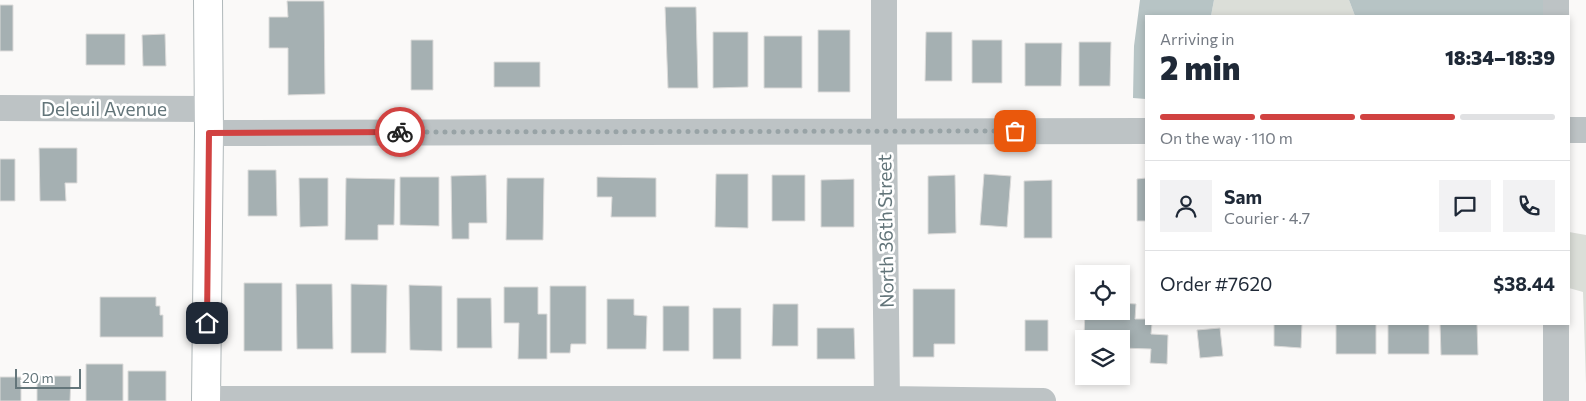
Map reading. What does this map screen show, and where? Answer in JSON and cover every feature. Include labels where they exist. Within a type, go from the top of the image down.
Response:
[{"type":"street","points":[[208,0],[209,121],[206,400],[1043,401]]},
{"type":"street","name":"North 36th Street","points":[[884,0],[887,400]]},
{"type":"street","points":[[1556,0],[1556,15]]},
{"type":"street","name":"Deleuil Avenue","points":[[0,108],[209,121],[884,132],[1145,131]]},
{"type":"street","points":[[1570,130],[1586,130]]},
{"type":"street","points":[[1556,325],[1556,401]]},
{"type":"shaded area","points":[[1140,0],[1214,0],[1211,15],[1145,15],[1145,99],[1133,98],[1134,46]]},
{"type":"shaded area","points":[[1214,0],[1349,0],[1355,15],[1211,15]]},
{"type":"shaded area","points":[[1349,0],[1544,0],[1544,15],[1355,15]]},
{"type":"shaded area","points":[[1570,232],[1586,235],[1586,384],[1583,292],[1570,288]]},
{"type":"building","points":[[287,1],[324,1],[325,94],[288,95],[288,48],[269,48],[269,17],[288,17]]},
{"type":"building","points":[[0,5],[13,5],[13,51],[0,51]]},
{"type":"building","points":[[665,7],[696,7],[698,88],[668,88]]},
{"type":"building","points":[[818,30],[850,30],[850,92],[818,92]]},
{"type":"building","points":[[713,32],[748,32],[748,87],[713,88]]},
{"type":"building","points":[[926,32],[952,32],[952,81],[925,81]]},
{"type":"building","points":[[86,34],[125,34],[125,65],[86,65]]},
{"type":"building","points":[[165,34],[166,66],[143,66],[142,35]]},
{"type":"building","points":[[764,36],[802,36],[802,88],[764,88]]},
{"type":"building","points":[[411,40],[433,40],[433,90],[411,90]]},
{"type":"building","points":[[972,40],[1002,40],[1002,83],[972,83]]},
{"type":"building","points":[[1079,42],[1111,42],[1110,86],[1079,86]]},
{"type":"building","points":[[1025,43],[1062,43],[1061,86],[1025,86]]},
{"type":"building","points":[[494,62],[540,62],[540,87],[494,87]]},
{"type":"building","points":[[39,148],[77,148],[77,183],[65,183],[66,201],[40,201]]},
{"type":"building","points":[[0,159],[15,159],[15,201],[0,201]]},
{"type":"building","points":[[248,170],[276,170],[277,216],[248,216]]},
{"type":"building","points":[[716,174],[748,174],[748,228],[715,227]]},
{"type":"building","points":[[984,174],[1011,176],[1007,227],[980,225]]},
{"type":"building","points":[[486,175],[487,223],[469,223],[469,239],[452,239],[451,176]]},
{"type":"building","points":[[772,175],[805,175],[805,221],[772,221]]},
{"type":"building","points":[[955,175],[956,233],[928,234],[928,176]]},
{"type":"building","points":[[400,177],[439,177],[439,226],[400,225]]},
{"type":"building","points":[[597,177],[656,178],[656,217],[611,217],[612,197],[597,197]]},
{"type":"building","points":[[299,178],[328,178],[328,226],[300,227]]},
{"type":"building","points":[[346,178],[395,179],[394,225],[378,225],[378,240],[345,240]]},
{"type":"building","points":[[507,178],[544,178],[543,240],[506,240]]},
{"type":"building","points":[[1145,178],[1145,221],[1137,221],[1137,179]]},
{"type":"building","points":[[854,179],[854,227],[821,227],[821,180]]},
{"type":"building","points":[[1052,180],[1052,238],[1024,238],[1024,181]]},
{"type":"building","points":[[244,283],[282,283],[282,351],[244,351]]},
{"type":"building","points":[[296,284],[332,284],[333,349],[297,349]]},
{"type":"building","points":[[351,284],[387,285],[386,353],[351,353]]},
{"type":"building","points":[[409,285],[442,286],[442,351],[410,350]]},
{"type":"building","points":[[550,286],[586,286],[586,344],[571,344],[570,353],[550,353]]},
{"type":"building","points":[[504,287],[538,287],[538,314],[547,314],[547,359],[518,359],[519,323],[504,323]]},
{"type":"building","points":[[913,289],[955,289],[955,344],[934,344],[934,357],[913,357]]},
{"type":"building","points":[[100,297],[156,297],[156,306],[160,306],[160,315],[163,315],[163,337],[100,337]]},
{"type":"building","points":[[457,298],[491,298],[492,348],[457,348]]},
{"type":"building","points":[[607,299],[634,299],[634,315],[647,316],[646,349],[607,349]]},
{"type":"building","points":[[773,304],[798,304],[798,346],[772,346]]},
{"type":"building","points":[[1130,304],[1136,304],[1135,319],[1145,319],[1145,325],[1152,325],[1151,334],[1168,335],[1167,364],[1150,363],[1151,349],[1130,348],[1130,330],[1084,330],[1085,320],[1130,320]]},
{"type":"building","points":[[663,306],[689,306],[689,351],[663,351]]},
{"type":"building","points":[[713,308],[741,308],[741,359],[713,359]]},
{"type":"building","points":[[1025,320],[1048,320],[1048,351],[1025,351]]},
{"type":"building","points":[[1274,325],[1302,325],[1301,348],[1274,346]]},
{"type":"building","points":[[1336,325],[1376,325],[1376,354],[1336,354]]},
{"type":"building","points":[[1388,325],[1429,325],[1429,354],[1388,354]]},
{"type":"building","points":[[1440,325],[1477,325],[1478,355],[1441,355]]},
{"type":"building","points":[[817,328],[854,328],[855,359],[817,359]]},
{"type":"building","points":[[1220,328],[1223,356],[1200,358],[1197,330]]},
{"type":"building","points":[[86,364],[123,364],[123,401],[86,401]]},
{"type":"building","points":[[128,371],[166,371],[166,401],[128,401]]},
{"type":"building","points":[[37,376],[71,376],[70,401],[37,401]]},
{"type":"building","points":[[0,377],[21,377],[21,401],[0,401]]},
{"type":"way so far","points":[[400,132],[1015,131]]},
{"type":"route","points":[[207,323],[209,133],[400,132]]}]
